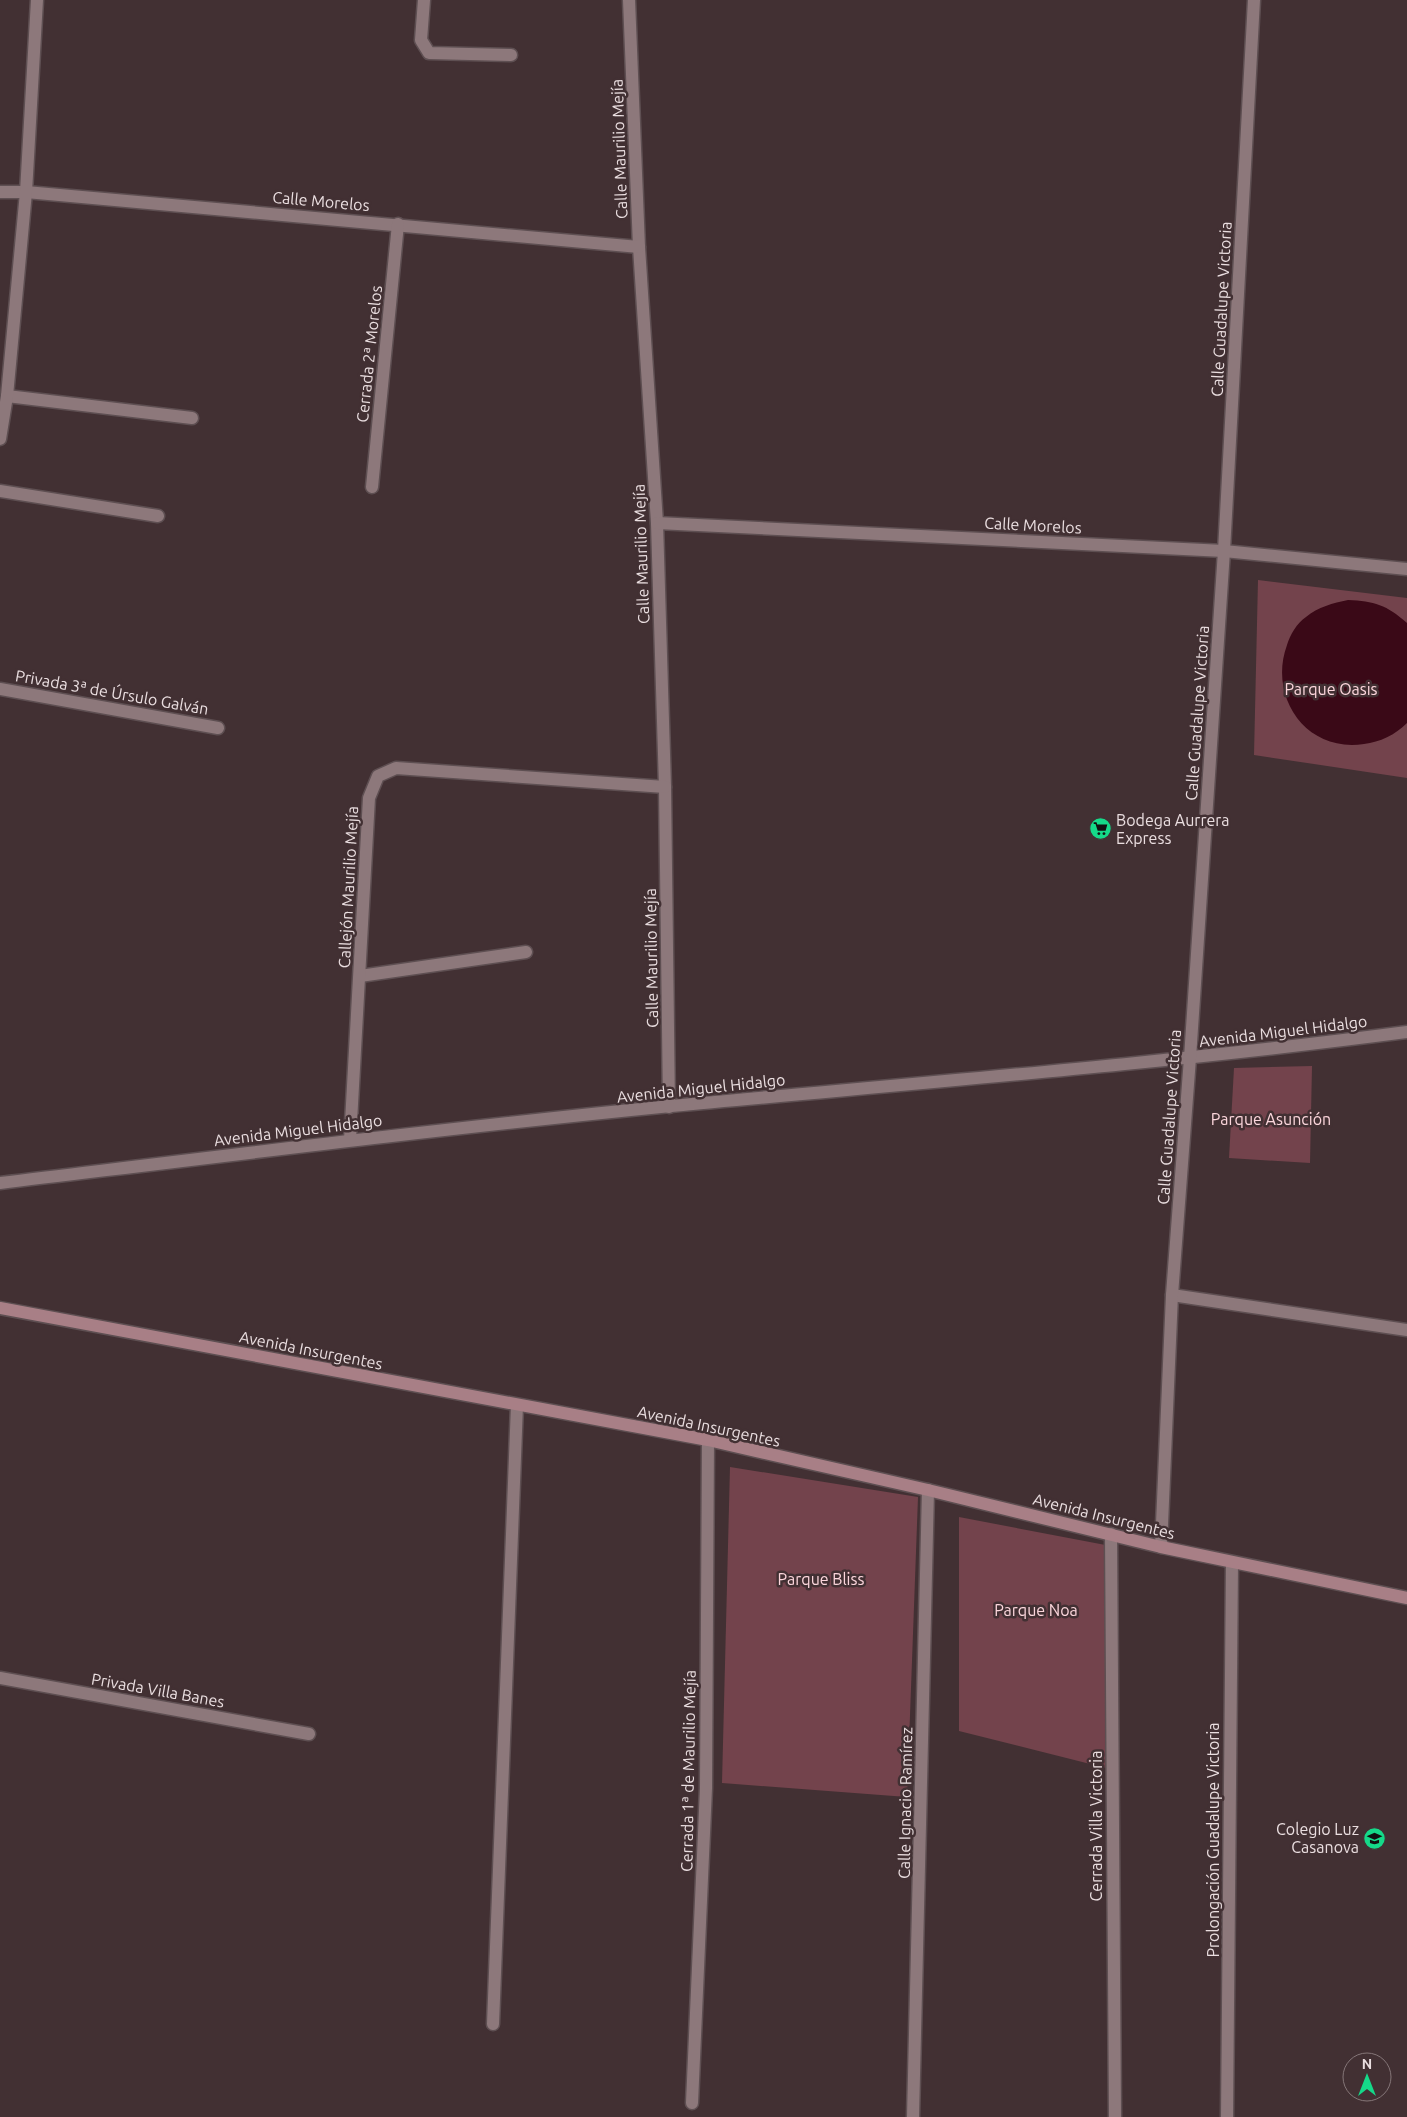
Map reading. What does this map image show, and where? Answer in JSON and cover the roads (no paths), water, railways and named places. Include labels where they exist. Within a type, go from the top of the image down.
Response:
[{"type":"street","points":[[0,439],[7,396],[26,192],[38,0]]},
{"type":"street","points":[[424,0],[421,40],[429,54],[511,55]]},
{"type":"street","name":"Calle Maurilio Mejía","points":[[629,0],[639,247],[657,523],[665,787],[669,1107]]},
{"type":"street","name":"Calle Guadalupe Victoria","points":[[1162,1547],[1172,1295],[1224,551],[1254,0]]},
{"type":"street","name":"Calle Morelos","points":[[0,192],[26,192],[398,224],[639,247]]},
{"type":"street","name":"Cerrada 2ª Morelos","points":[[372,487],[398,224]]},
{"type":"street","points":[[7,396],[192,418]]},
{"type":"street","points":[[0,491],[158,516]]},
{"type":"street","name":"Calle Morelos","points":[[657,523],[1224,551],[1407,569]]},
{"type":"street","name":"Privada 3ª de Úrsulo Galván","points":[[0,689],[218,728]]},
{"type":"street","name":"Callejón Maurilio Mejía","points":[[350,1140],[369,798],[378,776],[396,768],[665,787]]},
{"type":"street","points":[[360,976],[526,952]]},
{"type":"street","name":"Avenida Miguel Hidalgo","points":[[0,1183],[350,1140],[669,1107],[1190,1058],[1407,1032]]},
{"type":"street","points":[[1172,1295],[1407,1330]]},
{"type":"street","name":"Avenida Insurgentes","points":[[0,1308],[708,1440],[928,1490],[1232,1563],[1407,1598]]},
{"type":"street","points":[[493,2024],[517,1405]]},
{"type":"street","name":"Cerrada 1ª de Maurilio Mejía","points":[[692,2103],[706,1788],[708,1440]]},
{"type":"street","name":"Calle Ignacio Ramírez","points":[[913,2117],[928,1490]]},
{"type":"street","name":"Cerrada Villa Victoria","points":[[1111,1534],[1115,2117]]},
{"type":"street","name":"Prolongación Guadalupe Victoria","points":[[1227,2117],[1232,1563]]},
{"type":"street","name":"Privada Villa Banes","points":[[0,1678],[309,1734]]},
{"type":"place","name":"Bodega Aurrera Express","points":[[1100,829]]},
{"type":"place","name":"Colegio Luz Casanova","points":[[1375,1838]]},
{"type":"park label","name":"Parque Oasis","points":[[1331,689]]},
{"type":"park label","name":"Parque Asunción","points":[[1271,1119]]},
{"type":"park label","name":"Parque Bliss","points":[[821,1579]]},
{"type":"park label","name":"Parque Noa","points":[[1036,1610]]}]
